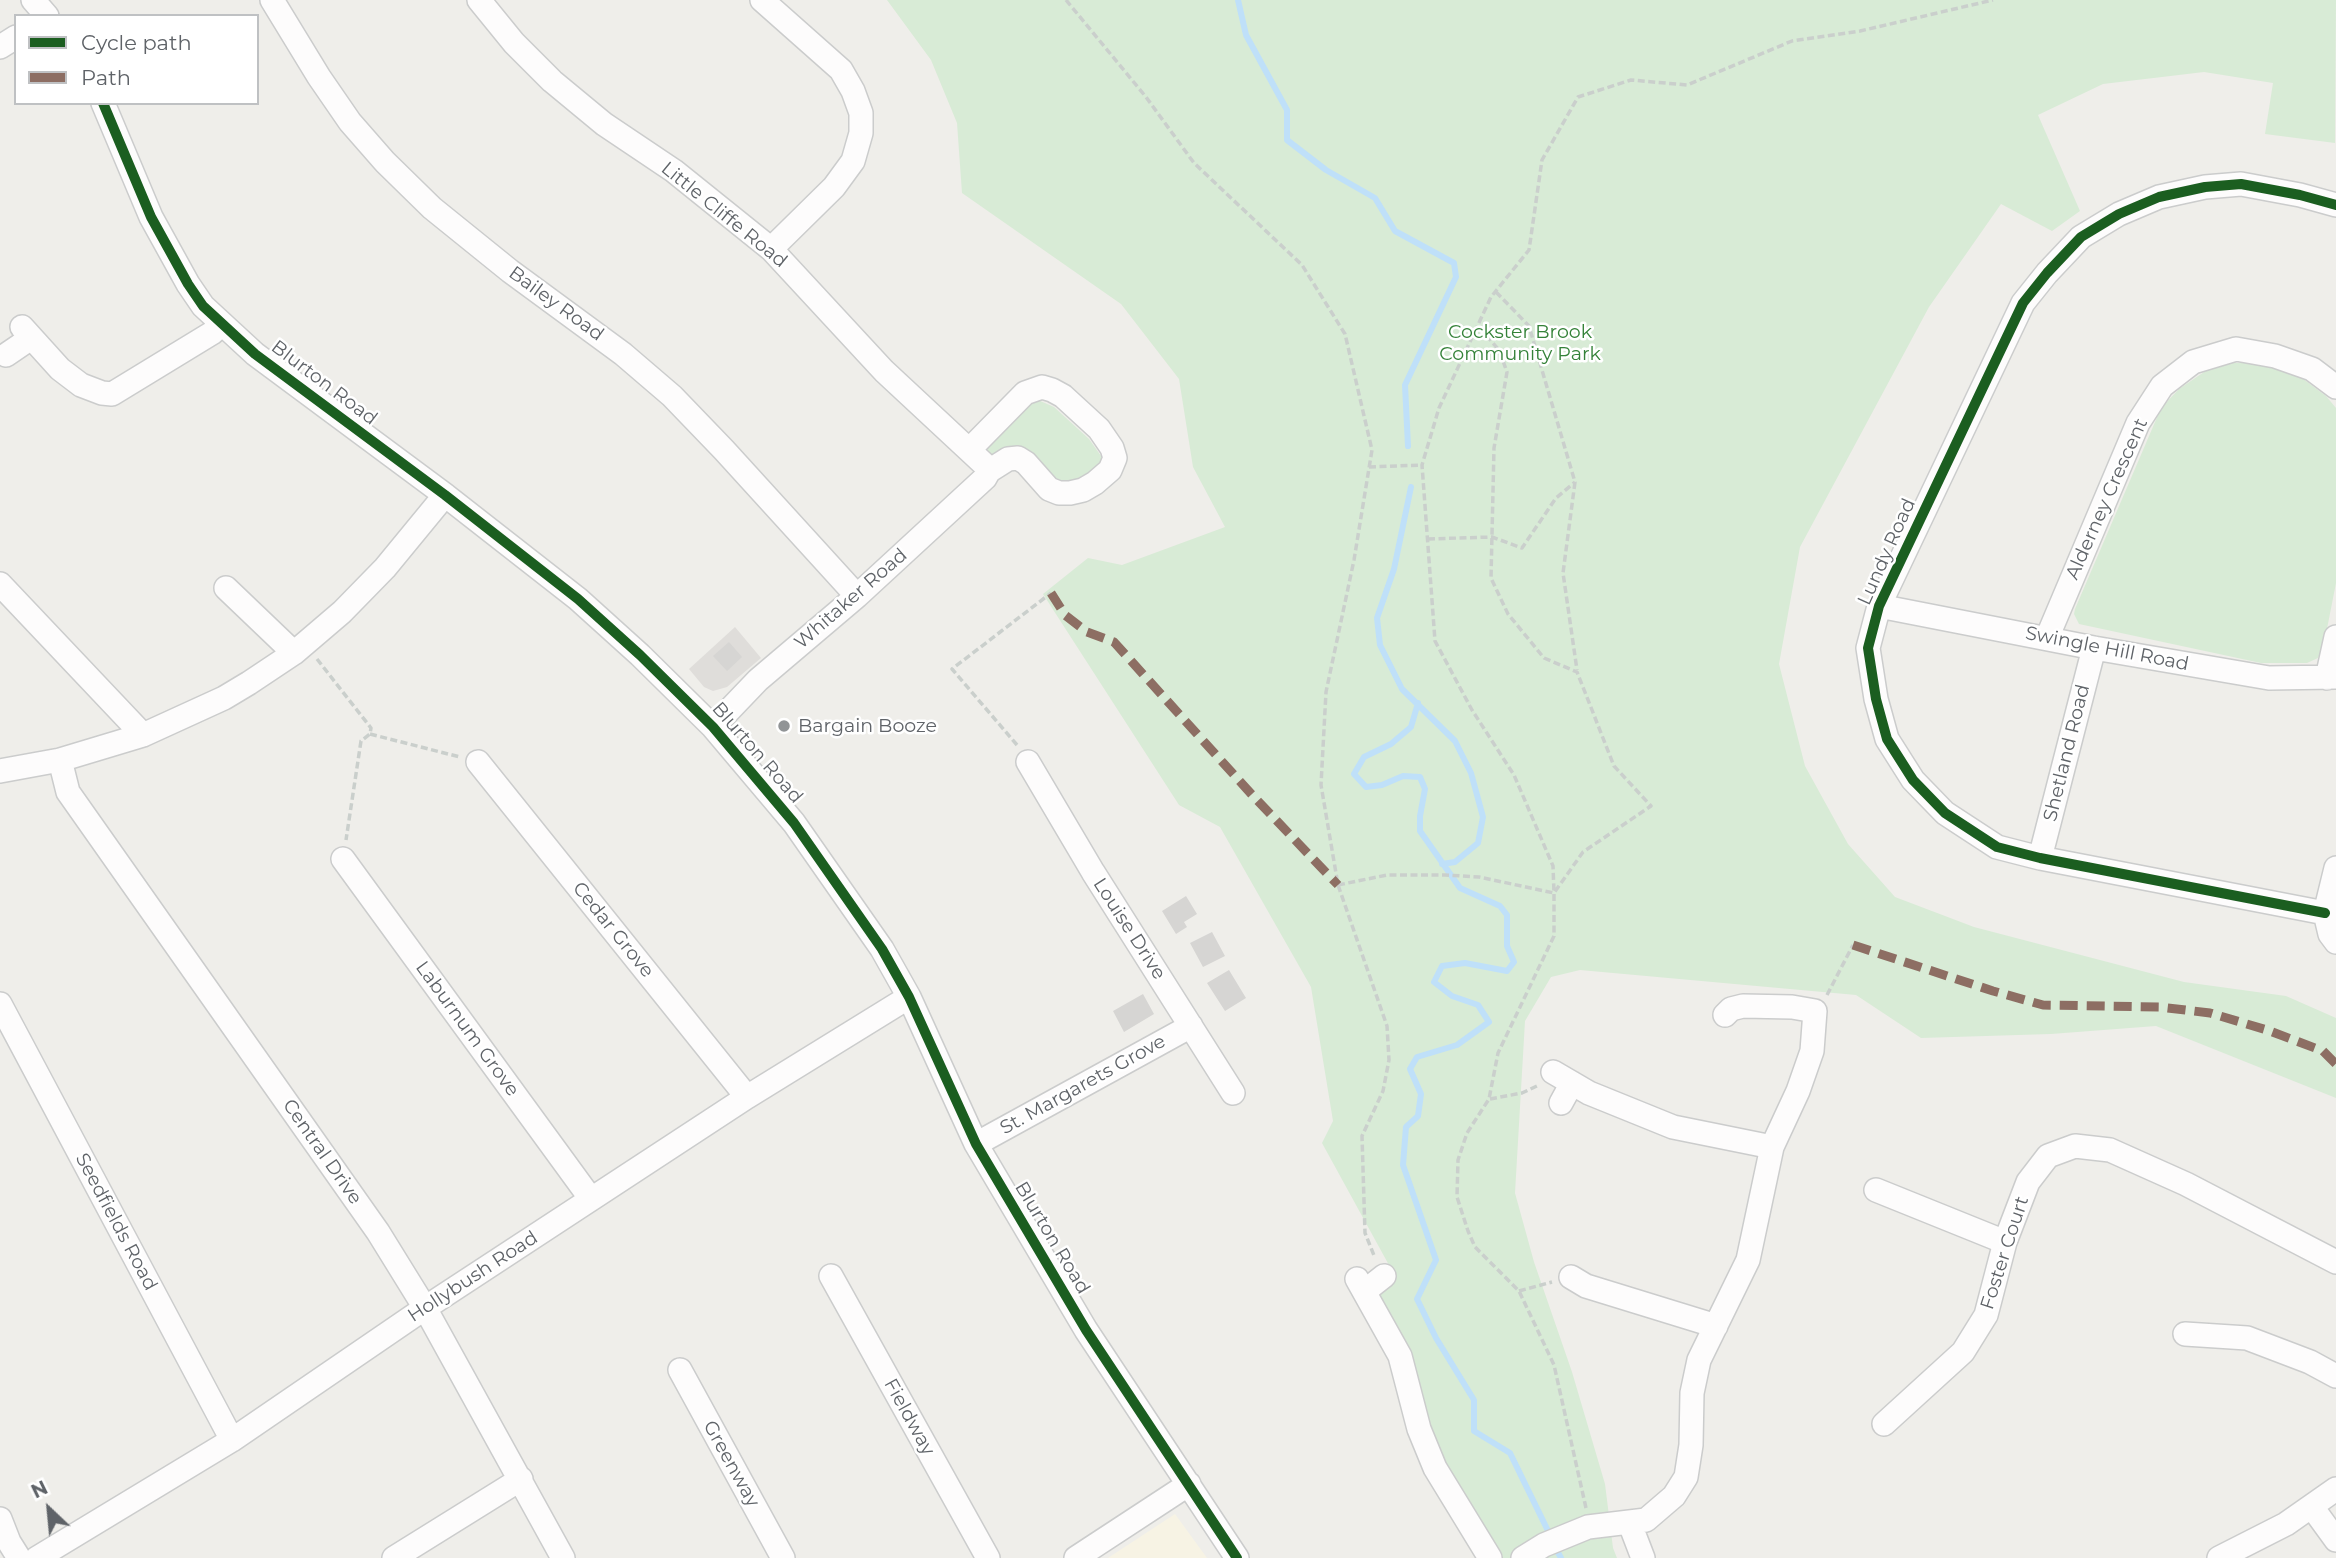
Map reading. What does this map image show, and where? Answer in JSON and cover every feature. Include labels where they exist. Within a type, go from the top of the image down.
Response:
[{"type":"street","name":"Bailey Road","points":[[272,0],[350,122],[385,162],[432,208],[510,271],[623,354],[672,396],[857,596]]},
{"type":"street","name":"Little Cliffe Road","points":[[479,0],[514,43],[552,81],[604,124],[674,171],[771,249],[884,371],[989,471]]},
{"type":"street","points":[[762,0],[841,70],[861,113],[861,133],[853,161],[834,187],[771,249]]},
{"type":"street","name":"Blurton Road","points":[[104,105],[151,217],[203,306],[255,354],[445,495],[578,599],[713,727],[794,823],[882,949],[909,997],[976,1144],[1086,1330],[1237,1558]]},
{"type":"street","name":"Lundy Road","points":[[2325,913],[2040,858],[1997,847],[1969,831],[1945,813],[1913,780],[1887,739],[1876,699],[1868,648],[1879,606],[2023,303],[2081,237],[2119,214],[2159,197],[2205,187],[2241,184],[2336,205]]},
{"type":"street","points":[[6,355],[26,332],[60,369],[81,385],[112,394],[212,333],[222,324]]},
{"type":"street","name":"Alderney Crescent","points":[[2047,638],[2138,423],[2162,386],[2193,362],[2236,349],[2275,356],[2312,369],[2336,387]]},
{"type":"street","points":[[969,450],[1025,393],[1042,387],[1063,396],[1099,429],[1112,448],[1115,458],[1110,470],[1095,483],[1070,493],[1049,489],[1026,463],[1018,458],[1008,459],[989,471]]},
{"type":"street","name":"Whitaker Road","points":[[713,727],[758,680],[857,596],[985,478],[989,471]]},
{"type":"street","points":[[0,771],[60,760],[143,735],[224,698],[300,648],[342,612],[385,568],[445,495]]},
{"type":"street","points":[[0,584],[143,735]]},
{"type":"street","points":[[226,588],[300,648]]},
{"type":"street","name":"Swingle Hill Road","points":[[1879,606],[2094,648],[2269,678],[2332,678]]},
{"type":"street","points":[[2332,678],[2336,637]]},
{"type":"street","name":"Shetland Road","points":[[2040,858],[2094,648]]},
{"type":"street","name":"Central Drive","points":[[60,760],[68,793],[370,1221],[425,1308],[563,1558]]},
{"type":"street","name":"Cedar Grove","points":[[478,762],[747,1097]]},
{"type":"street","name":"Louise Drive","points":[[1028,762],[1093,872],[1233,1093]]},
{"type":"street","name":"Laburnum Grove","points":[[343,859],[591,1199]]},
{"type":"street","points":[[2336,868],[2325,913],[2330,934],[2336,942]]},
{"type":"street","name":"Hollybush Road","points":[[37,1558],[232,1440],[591,1199],[747,1097],[909,997]]},
{"type":"street","name":"Seedfields Road","points":[[0,1004],[232,1440]]},
{"type":"street","points":[[1524,1558],[1554,1541],[1588,1527],[1646,1520],[1674,1496],[1686,1478],[1691,1444],[1692,1393],[1699,1360],[1748,1260],[1772,1147],[1798,1091],[1812,1051],[1815,1011],[1792,1007],[1743,1006],[1731,1009],[1725,1016]]},
{"type":"street","name":"St. Margarets Grove","points":[[976,1144],[1191,1027]]},
{"type":"street","points":[[1561,1103],[1563,1078],[1589,1093],[1673,1127],[1772,1147]]},
{"type":"street","name":"Foster Court","points":[[1884,1424],[1963,1352],[1986,1315],[2005,1242],[2028,1182],[2048,1156],[2075,1146],[2110,1150],[2186,1184],[2336,1262]]},
{"type":"street","points":[[1876,1190],[2005,1242]]},
{"type":"street","name":"Fieldway","points":[[831,1276],[988,1558]]},
{"type":"street","points":[[1384,1276],[1361,1285],[1400,1356],[1419,1429],[1430,1459],[1490,1558]]},
{"type":"street","points":[[1578,1288],[1716,1326]]},
{"type":"street","points":[[2185,1334],[2248,1338],[2310,1362],[2336,1376]]},
{"type":"street","name":"Greenway","points":[[680,1370],[783,1558]]},
{"type":"street","points":[[394,1558],[521,1479]]},
{"type":"street","points":[[1076,1558],[1189,1484]]},
{"type":"street","points":[[2219,1558],[2276,1530],[2336,1489]]},
{"type":"street","points":[[2312,1507],[2336,1540]]},
{"type":"street","points":[[0,1520],[19,1558]]},
{"type":"street","points":[[1630,1524],[1643,1558]]},
{"type":"path","points":[[1066,0],[1146,97],[1194,163],[1302,265],[1345,334],[1372,450],[1354,560],[1326,692],[1321,785],[1338,885],[1387,1026],[1389,1060],[1382,1091],[1362,1136],[1365,1233],[1384,1276]]},
{"type":"path","points":[[1588,1527],[1585,1499],[1554,1365],[1519,1291],[1475,1247],[1457,1197],[1458,1160],[1467,1133],[1489,1098],[1498,1053],[1555,936],[1553,866],[1514,775],[1472,710],[1435,642],[1422,465],[1439,408],[1478,326],[1496,292],[1529,250],[1542,160],[1578,97],[1631,80],[1687,85],[1792,41],[1860,30],[1993,0]]},
{"type":"path","points":[[1496,292],[1529,326],[1575,482],[1563,573],[1577,672],[1615,766],[1651,806],[1583,852],[1554,892]]},
{"type":"path","points":[[1478,326],[1499,350],[1507,372],[1494,448],[1491,578],[1508,614],[1545,658],[1577,672]]},
{"type":"path","points":[[1369,467],[1422,465]]},
{"type":"path","points":[[1427,539],[1492,537],[1522,548],[1556,498],[1575,482]]},
{"type":"path","points":[[1028,762],[1016,743],[952,669],[1051,593]]},
{"type":"path","points":[[300,648],[371,728],[370,734],[361,741],[343,859]]},
{"type":"path","points":[[370,734],[478,762]]},
{"type":"path","points":[[1338,885],[1387,875],[1445,875],[1479,877],[1554,892]]},
{"type":"path","points":[[1829,992],[1853,945]]},
{"type":"path","points":[[1489,1098],[1522,1093],[1563,1078]]},
{"type":"path","points":[[1519,1291],[1578,1288]]},
{"type":"shaded area","points":[[735,627],[761,658],[727,687],[713,691],[704,687],[689,669]]},
{"type":"shaded area","points":[[1175,1514],[1207,1558],[1108,1558]]},
{"type":"green space","name":"Cockster Brook Community Park","points":[[887,0],[2336,0],[2335,143],[2265,134],[2273,83],[2204,72],[2103,84],[2038,115],[2080,211],[2052,231],[2001,204],[1929,307],[1800,547],[1779,664],[1805,766],[1848,844],[1895,897],[1974,927],[2184,982],[2286,996],[2336,1018],[2336,1098],[2156,1026],[2051,1034],[1921,1038],[1856,995],[1580,970],[1551,977],[1525,1021],[1515,1193],[1534,1262],[1572,1372],[1605,1484],[1613,1548],[1617,1558],[1477,1558],[1417,1454],[1395,1374],[1377,1325],[1355,1290],[1390,1267],[1322,1143],[1333,1121],[1311,987],[1220,827],[1179,805],[1043,594],[1088,558],[1122,565],[1225,527],[1193,467],[1179,379],[1121,304],[962,193],[957,123],[931,60]]},
{"type":"green space","points":[[2227,363],[2258,363],[2302,378],[2326,396],[2336,408],[2336,583],[2324,644],[2318,658],[2307,663],[2261,663],[2079,624],[2074,614],[2161,408],[2179,389],[2207,370]]},
{"type":"green space","points":[[1038,400],[1054,407],[1089,439],[1101,456],[1099,469],[1065,489],[1028,460],[990,464],[977,454],[1026,405]]},
{"type":"building","points":[[729,642],[742,657],[727,671],[713,656]]},
{"type":"building","points":[[1186,896],[1197,914],[1184,922],[1187,927],[1176,934],[1162,911]]},
{"type":"building","points":[[1212,932],[1225,956],[1203,967],[1190,943]]},
{"type":"building","points":[[1229,970],[1246,998],[1225,1011],[1207,983]]},
{"type":"building","points":[[1143,994],[1154,1014],[1124,1032],[1113,1011]]},
{"type":"waterway","points":[[1238,0],[1246,35],[1287,110],[1287,140],[1326,170],[1375,198],[1395,231],[1454,263],[1456,277],[1405,385],[1408,446]]},
{"type":"waterway","points":[[1411,487],[1394,569],[1377,618],[1380,645],[1402,689],[1455,741],[1471,773],[1483,817],[1478,843],[1455,862],[1442,864]]},
{"type":"waterway","points":[[1418,703],[1411,727],[1391,744],[1364,757],[1354,774],[1366,787],[1382,785],[1403,776],[1420,777],[1425,789],[1420,831],[1460,888],[1500,906],[1507,915],[1507,946],[1514,962],[1507,971],[1465,963],[1442,966],[1434,982],[1452,996],[1478,1005],[1489,1022],[1457,1045],[1417,1057],[1410,1069],[1421,1094],[1418,1116],[1406,1127],[1403,1165],[1436,1260],[1417,1299],[1436,1338],[1474,1400],[1474,1431],[1510,1453],[1551,1537]]},
{"type":"waterway","points":[[1555,1547],[1561,1558]]},
{"type":"marked path","points":[[1051,593],[1065,615],[1087,632],[1114,642],[1254,797],[1338,885]]},
{"type":"marked path","points":[[1853,945],[2043,1005],[2160,1007],[2210,1013],[2323,1051],[2336,1064]]},
{"type":"cycle path","points":[[104,105],[151,217],[203,306],[255,354],[445,495],[578,599],[713,727],[794,823],[882,949],[909,997],[976,1144],[1086,1330],[1237,1558]]},
{"type":"cycle path","points":[[2325,913],[2040,858],[1997,847],[1945,813],[1913,780],[1887,739],[1876,699],[1868,648],[1879,606],[2023,303],[2081,237],[2119,214],[2159,197],[2205,187],[2241,184],[2336,205]]},
{"type":"place","name":"Bargain Booze","points":[[784,726]]}]
